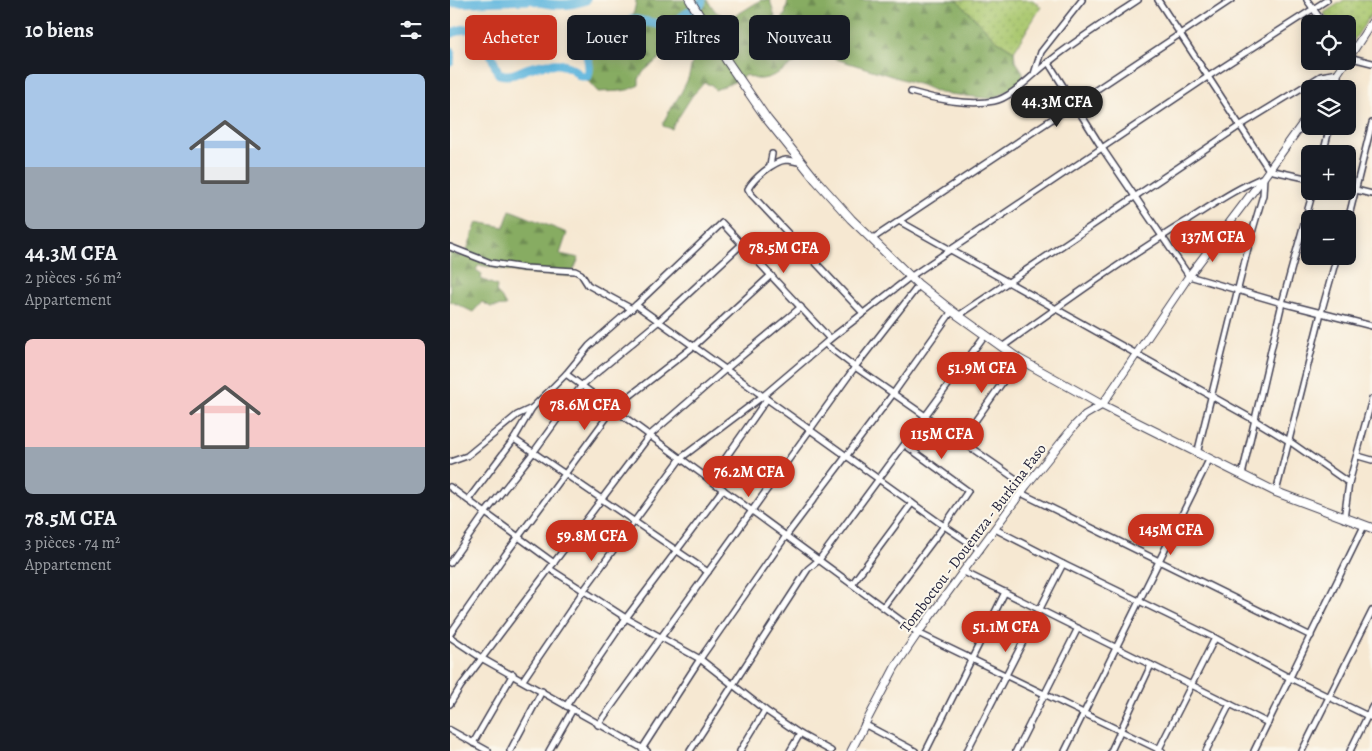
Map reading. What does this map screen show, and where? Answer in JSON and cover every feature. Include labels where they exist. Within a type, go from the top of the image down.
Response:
[{"type":"main road","points":[[691,2],[765,115],[802,163],[872,239],[919,285],[955,313],[1019,359],[1102,405],[1276,492],[1368,527]]},
{"type":"main road","points":[[1356,45],[1372,22]]},
{"type":"main road","points":[[1333,80],[1338,72]]},
{"type":"main road","points":[[1102,405],[1189,276],[1301,125]]},
{"type":"main road","name":"Tomboctou - Douentza - Burkina Faso","points":[[850,751],[895,667],[918,633],[1026,486],[1075,425],[1085,415],[1102,405]]},
{"type":"street","points":[[1034,74],[1041,52],[1082,0]]},
{"type":"street","points":[[911,92],[927,97],[961,102],[996,101],[1024,85],[1048,62],[1088,32],[1138,0]]},
{"type":"street","points":[[1158,0],[1269,170],[1301,177]]},
{"type":"street","points":[[872,239],[1231,0]]},
{"type":"street","points":[[1308,0],[1317,15]]},
{"type":"street","points":[[523,680],[584,590],[680,458],[765,398],[830,339],[910,276],[1209,76],[1327,0]]},
{"type":"street","points":[[1356,60],[1372,63]]},
{"type":"street","points":[[1048,62],[1102,148],[1189,276],[1282,303],[1372,326]]},
{"type":"street","points":[[772,275],[694,346],[613,409],[519,537],[450,636],[483,659],[644,750],[700,659],[786,536],[955,313],[1008,282],[1241,125],[1321,76],[1338,72],[1338,80]]},
{"type":"street","points":[[1372,123],[1356,190],[1372,194]]},
{"type":"street","points":[[770,166],[772,154]]},
{"type":"street","points":[[802,163],[786,160],[770,166],[750,184],[748,189],[863,313]]},
{"type":"street","points":[[1002,347],[1055,308],[1162,236],[1248,183],[1264,177],[1263,195],[1237,290],[1197,454]]},
{"type":"street","points":[[1242,475],[1282,303],[1311,200]]},
{"type":"street","points":[[899,222],[1256,421],[1290,441],[1349,483]]},
{"type":"street","points":[[468,500],[514,439],[532,408],[566,374],[589,346],[634,307],[722,223],[830,339]]},
{"type":"street","points":[[450,564],[486,512],[533,453],[582,386],[659,321],[742,244]]},
{"type":"street","points":[[450,247],[491,264],[575,271],[581,274],[588,285],[659,321],[879,480],[980,550]]},
{"type":"street","points":[[1276,492],[1334,265]]},
{"type":"street","points":[[598,725],[810,430],[919,285]]},
{"type":"street","points":[[450,704],[461,686],[650,435],[801,307]]},
{"type":"street","points":[[690,751],[808,569],[819,560],[985,335]]},
{"type":"street","points":[[825,344],[893,394],[1026,486]]},
{"type":"street","points":[[961,441],[1019,359]]},
{"type":"street","points":[[566,374],[918,633],[1160,750],[1215,638]]},
{"type":"street","points":[[710,480],[765,398]]},
{"type":"street","points":[[1344,519],[1349,483],[1358,456],[1372,399]]},
{"type":"street","points":[[450,462],[467,456],[517,415],[532,408]]},
{"type":"street","points":[[514,439],[708,572]]},
{"type":"street","points":[[883,608],[944,526],[968,490],[905,445]]},
{"type":"street","points":[[1358,456],[1372,460]]},
{"type":"street","points":[[1065,751],[1209,460]]},
{"type":"street","points":[[450,487],[554,563]]},
{"type":"street","points":[[566,706],[626,618],[723,489]]},
{"type":"street","points":[[1022,493],[1311,636]]},
{"type":"street","points":[[852,584],[912,503]]},
{"type":"street","points":[[1254,751],[1368,527]]},
{"type":"street","points":[[995,529],[1370,717]]},
{"type":"street","points":[[967,751],[1063,564]]},
{"type":"street","points":[[550,569],[626,618],[700,659],[765,710],[800,734],[831,751]]},
{"type":"street","points":[[964,572],[1268,723]]},
{"type":"street","points":[[926,751],[1005,592]]},
{"type":"street","points":[[1302,751],[1372,611]]},
{"type":"street","points":[[1016,751],[1078,628]]},
{"type":"street","points":[[1111,751],[1151,665]]},
{"type":"street","points":[[473,743],[512,674]]},
{"type":"street","points":[[510,751],[542,691]]},
{"type":"street","points":[[1206,751],[1230,704]]},
{"type":"street","points":[[1350,751],[1370,717],[1372,707]]},
{"type":"street","points":[[549,751],[573,710]]},
{"type":"street","points":[[740,751],[765,710]]},
{"type":"street","points":[[864,724],[915,751]]},
{"type":"street","points":[[450,730],[488,751]]},
{"type":"street","points":[[790,751],[800,734]]},
{"type":"green space","points":[[636,0],[707,0],[716,12],[722,15],[656,15],[657,60],[644,71],[639,79],[639,85],[635,88],[619,91],[598,92],[587,80],[585,60],[646,60],[646,15],[632,15]]},
{"type":"green space","points":[[761,0],[770,0],[774,15],[749,15],[749,60],[798,60],[784,70],[763,79],[746,75],[715,90],[712,85],[704,83],[692,96],[672,129],[663,126],[668,113],[684,88],[693,60],[739,60],[739,15],[737,15]]},
{"type":"green space","points":[[788,0],[957,0],[996,40],[1014,51],[1015,60],[1023,72],[1022,83],[993,99],[940,93],[921,85],[839,60],[850,60],[850,15],[785,15]]},
{"type":"green space","points":[[957,0],[1033,0],[1041,7],[1014,51],[996,40]]},
{"type":"green space","points":[[1344,0],[1372,0],[1372,13],[1356,37],[1356,15],[1325,15],[1324,13]]},
{"type":"green space","points":[[510,210],[567,233],[560,254],[579,258],[571,276],[522,273],[479,265],[476,270],[482,274],[481,279],[497,286],[496,292],[506,306],[491,307],[482,302],[473,312],[450,301],[450,251],[459,256],[467,250],[477,222],[504,227]]},
{"type":"waterway","points":[[450,3],[528,0]]},
{"type":"waterway","points":[[533,0],[546,4],[560,5],[586,0]]},
{"type":"waterway","points":[[450,34],[466,29],[480,33],[488,45],[499,74],[509,75],[546,64],[559,64],[565,65],[580,76],[588,76],[589,64],[586,44],[593,32],[605,31],[628,34],[632,19],[668,26],[701,4],[702,0]]},
{"type":"waterway","points":[[450,51],[450,62]]}]
